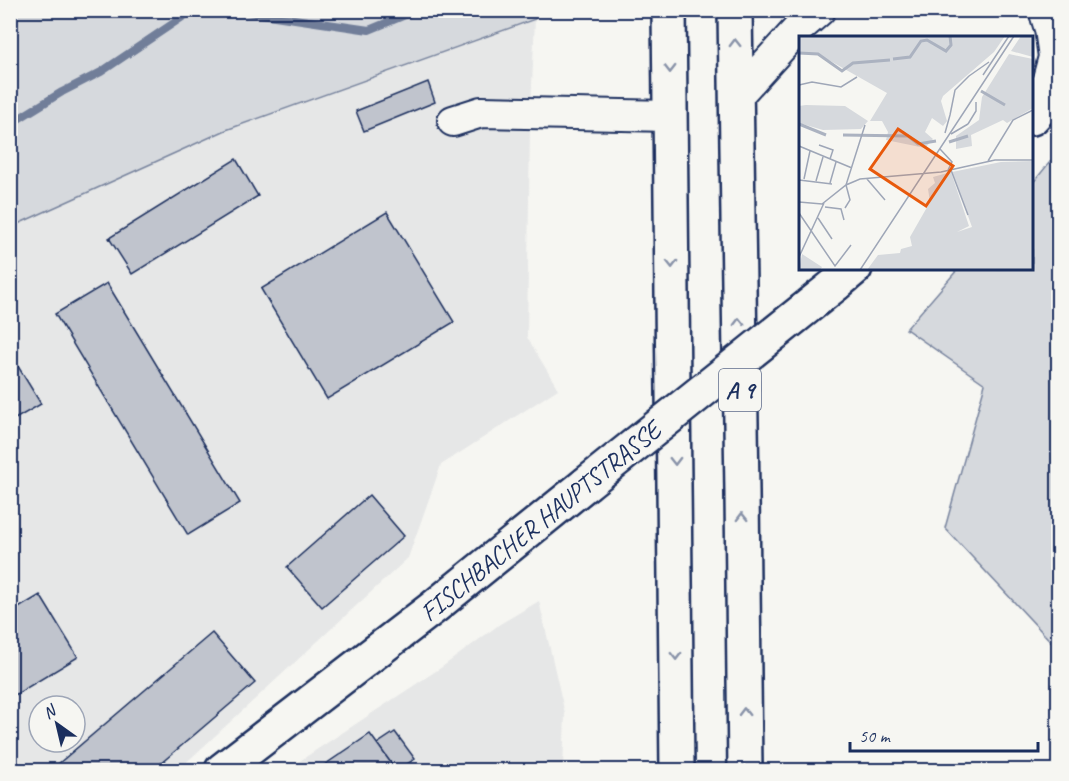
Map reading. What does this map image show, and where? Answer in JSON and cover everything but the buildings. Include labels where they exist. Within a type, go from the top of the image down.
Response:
[{"type":"main road","points":[[669,10],[677,771]]},
{"type":"main road","name":"A 9","points":[[735,10],[745,771]]},
{"type":"main road","name":"FISCHBACHER HAUPTSTRASSE","points":[[222,771],[434,607],[846,276]]},
{"type":"lane","points":[[736,98],[797,30],[820,10]]},
{"type":"lane","points":[[1043,106],[1054,57],[1050,29],[1044,10]]},
{"type":"lane","points":[[453,121],[481,112],[670,116]]},
{"type":"shaded area","points":[[10,11],[539,11],[535,19],[226,130],[11,227]]},
{"type":"shaded area","points":[[535,19],[530,130],[527,337],[558,389],[441,465],[408,558],[178,770],[11,770],[10,227],[226,130]]},
{"type":"shaded area","points":[[1058,152],[1058,649],[945,528],[985,384],[906,329],[957,270],[1033,270],[1033,183]]},
{"type":"shaded area","points":[[539,601],[565,714],[563,770],[286,770],[442,667],[500,624]]},
{"type":"waterway","points":[[10,124],[62,92],[101,72],[193,10]]},
{"type":"waterway","points":[[234,10],[369,30],[413,10]]}]
